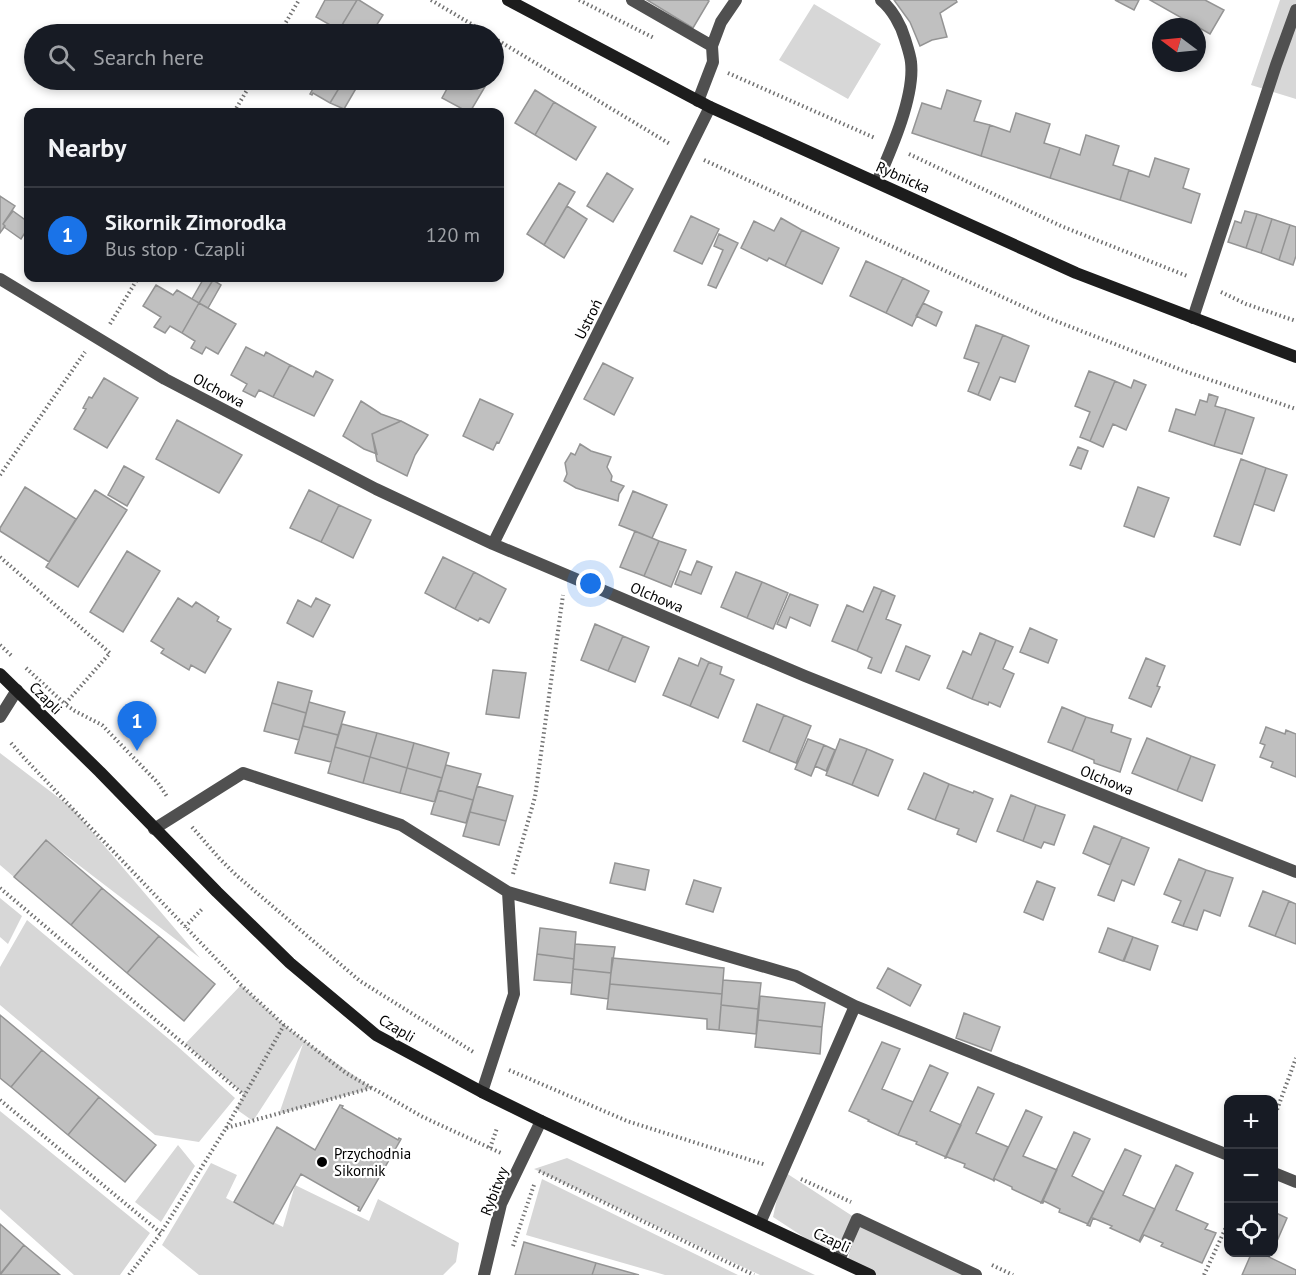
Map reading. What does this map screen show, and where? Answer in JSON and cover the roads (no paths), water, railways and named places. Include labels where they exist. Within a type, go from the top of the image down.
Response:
[{"type":"street","name":"Rybnicka","points":[[508,0],[710,107],[1076,273],[1296,357]]},
{"type":"street","points":[[632,0],[712,46]]},
{"type":"street","points":[[698,101],[712,66],[712,46],[721,22],[736,0]]},
{"type":"street","points":[[877,182],[910,92],[911,62],[902,28],[887,5],[881,0]]},
{"type":"street","points":[[1193,318],[1296,10]]},
{"type":"street","name":"Ustroń","points":[[493,544],[710,107]]},
{"type":"street","name":"Olchowa","points":[[0,279],[165,379],[365,484],[493,544],[805,676],[1296,872]]},
{"type":"street","name":"Czapli","points":[[0,674],[290,963],[376,1035],[541,1121],[870,1275]]},
{"type":"street","points":[[0,717],[17,690]]},
{"type":"street","points":[[154,829],[243,773],[401,825],[508,892],[796,976],[855,1006],[1224,1153]]},
{"type":"street","points":[[482,1092],[514,994],[508,892]]},
{"type":"street","points":[[760,1223],[855,1006]]},
{"type":"street","name":"Rybitwy","points":[[484,1275],[501,1204],[541,1121]]},
{"type":"street","points":[[1278,1175],[1296,1182]]},
{"type":"street","points":[[839,1260],[857,1219],[975,1275]]},
{"type":"place","name":"Sikornik Zimorodka","points":[[137,751]]},
{"type":"place","name":"Przychodnia Sikornik","points":[[322,1162]]}]
